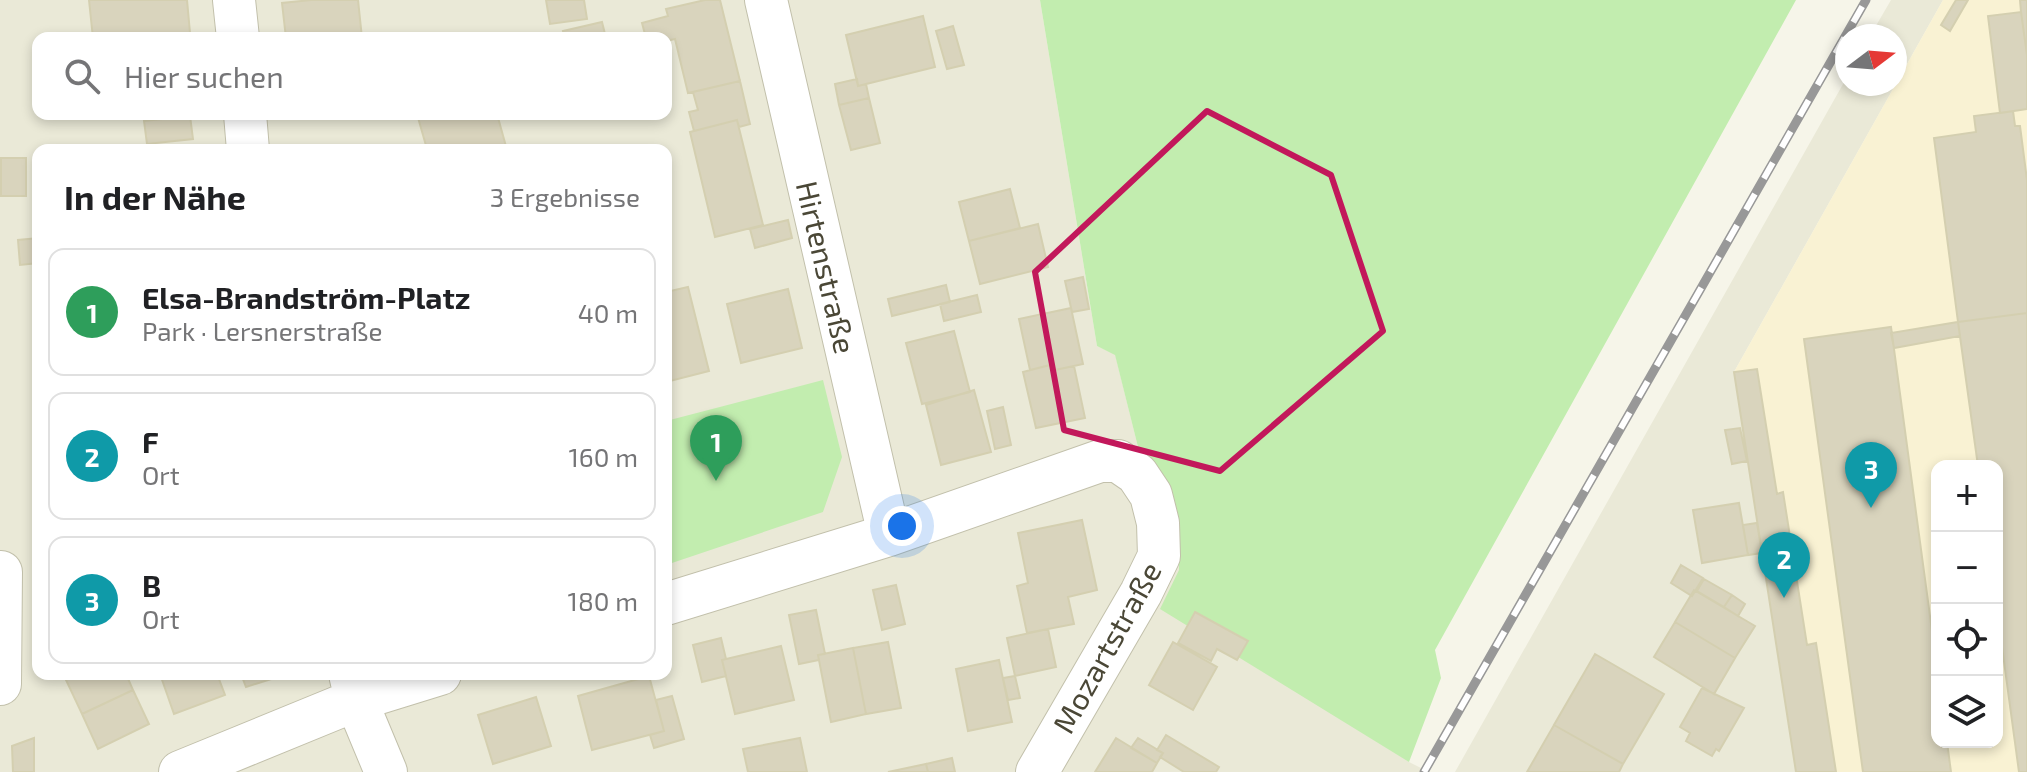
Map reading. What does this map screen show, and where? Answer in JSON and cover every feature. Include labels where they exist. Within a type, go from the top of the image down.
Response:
[{"type":"street","points":[[234,0],[237,32]]},
{"type":"street","name":"Hirtenstraße","points":[[766,0],[889,535]]},
{"type":"street","points":[[246,120],[248,144]]},
{"type":"street","name":"Mozartstraße","points":[[889,535],[1100,461],[1118,461],[1137,474],[1151,495],[1158,523],[1159,556],[1141,593],[1037,772]]},
{"type":"street","points":[[672,602],[889,535]]},
{"type":"street","points":[[0,684],[1,572]]},
{"type":"street","points":[[180,772],[353,687],[400,680]]},
{"type":"street","points":[[353,687],[386,772]]},
{"type":"highlighted area","points":[[1207,111],[1331,175],[1383,331],[1220,471],[1064,430],[1035,272]]},
{"type":"shaded area","points":[[0,0],[1040,0],[1097,346],[1115,354],[1138,447],[1154,461],[1174,503],[1179,536],[1179,570],[1409,762],[1429,772],[0,772]]},
{"type":"shaded area","points":[[1891,0],[1943,0],[1907,64],[1907,24],[1877,24]]},
{"type":"shaded area","points":[[1943,0],[2020,0],[2027,55],[2027,772],[1796,772],[1734,372],[1889,96],[1907,96],[1907,64]]},
{"type":"shaded area","points":[[1836,96],[1889,96],[1734,372],[1796,772],[1455,772]]},
{"type":"green space","points":[[1040,0],[1796,0],[1435,650],[1441,678],[1409,762],[1160,609],[1179,570],[1179,536],[1174,503],[1154,461],[1138,447],[1115,355],[1097,346]]},
{"type":"green space","points":[[823,380],[842,457],[823,512],[672,563],[672,419]]},
{"type":"building","points":[[89,0],[187,0],[190,32],[92,32]]},
{"type":"building","points":[[358,0],[361,32],[285,32],[282,3]]},
{"type":"building","points":[[546,0],[584,0],[587,19],[550,24]]},
{"type":"building","points":[[705,0],[720,0],[740,81],[688,93],[672,32],[644,32],[642,23],[668,16],[666,9]]},
{"type":"building","points":[[1956,0],[1968,0],[1950,31],[1941,25]]},
{"type":"building","points":[[2020,0],[2027,0],[2027,55],[2021,12]]},
{"type":"building","points":[[2021,12],[2027,55],[2027,109],[2000,113],[1988,16]]},
{"type":"building","points":[[923,16],[935,67],[858,86],[846,35]]},
{"type":"building","points":[[602,22],[604,32],[563,32]]},
{"type":"building","points":[[953,26],[964,65],[947,69],[936,31]]},
{"type":"building","points":[[857,79],[858,86],[866,84],[869,98],[839,105],[835,84]]},
{"type":"building","points":[[740,81],[750,124],[739,127],[737,120],[694,131],[689,112],[698,110],[693,92]]},
{"type":"building","points":[[869,98],[880,143],[851,150],[839,105]]},
{"type":"building","points":[[2013,111],[2015,126],[2020,126],[2027,180],[2027,313],[1958,322],[1934,138],[1976,132],[1974,116]]},
{"type":"building","points":[[191,120],[193,139],[147,144],[144,121]]},
{"type":"building","points":[[419,120],[499,120],[505,144],[426,144]]},
{"type":"building","points":[[737,120],[763,225],[715,237],[690,132]]},
{"type":"building","points":[[1,158],[26,158],[26,196],[1,196]]},
{"type":"building","points":[[1010,189],[1020,228],[969,241],[959,202]]},
{"type":"building","points":[[788,220],[792,238],[755,248],[750,229]]},
{"type":"building","points":[[1038,224],[1048,267],[980,284],[969,241]]},
{"type":"building","points":[[32,239],[32,264],[20,265],[18,240]]},
{"type":"building","points":[[1083,277],[1089,309],[1072,312],[1065,281]]},
{"type":"building","points":[[946,285],[950,302],[892,316],[888,299]]},
{"type":"building","points":[[688,287],[709,371],[672,380],[672,291]]},
{"type":"building","points":[[788,289],[802,348],[741,363],[727,304]]},
{"type":"building","points":[[977,295],[981,312],[944,321],[940,304]]},
{"type":"building","points":[[1071,308],[1083,364],[1055,370],[1054,364],[1030,370],[1019,319]]},
{"type":"building","points":[[2027,313],[2027,772],[2019,772],[2003,654],[2003,460],[1977,460],[1958,322]]},
{"type":"building","points":[[1958,322],[1960,336],[1894,348],[1891,333]]},
{"type":"building","points":[[1891,327],[1931,624],[1931,748],[1948,748],[1951,772],[1863,772],[1804,339]]},
{"type":"building","points":[[954,331],[970,392],[922,404],[906,343]]},
{"type":"building","points":[[1054,364],[1055,370],[1074,366],[1085,418],[1036,428],[1023,372]]},
{"type":"building","points":[[1757,369],[1777,494],[1783,492],[1807,645],[1816,643],[1836,772],[1796,772],[1734,372]]},
{"type":"building","points":[[974,390],[991,452],[941,465],[926,405]]},
{"type":"building","points":[[1003,407],[1011,445],[995,449],[987,411]]},
{"type":"building","points":[[1740,428],[1747,461],[1732,464],[1725,430]]},
{"type":"building","points":[[1739,503],[1748,555],[1702,563],[1693,510]]},
{"type":"building","points":[[1082,520],[1097,590],[1068,597],[1074,624],[1027,633],[1017,586],[1028,583],[1018,533]]},
{"type":"building","points":[[1757,523],[1762,553],[1748,555],[1743,525]]},
{"type":"building","points":[[1681,565],[1703,578],[1692,596],[1671,583]]},
{"type":"building","points":[[1704,579],[1732,595],[1724,607],[1697,591]]},
{"type":"building","points":[[896,585],[905,624],[882,630],[873,590]]},
{"type":"building","points":[[1694,590],[1755,626],[1735,658],[1675,622]]},
{"type":"building","points":[[1732,595],[1745,604],[1738,616],[1724,607]]},
{"type":"building","points":[[816,610],[825,654],[818,655],[819,660],[799,664],[789,615]]},
{"type":"building","points":[[1195,612],[1248,641],[1237,660],[1217,649],[1211,661],[1178,643]]},
{"type":"building","points":[[1675,622],[1735,658],[1714,694],[1654,657]]},
{"type":"building","points":[[1048,629],[1056,667],[1015,676],[1007,638]]},
{"type":"building","points":[[721,638],[726,676],[702,682],[693,645]]},
{"type":"building","points":[[888,642],[901,708],[866,714],[853,648]]},
{"type":"building","points":[[1173,642],[1217,667],[1193,710],[1149,685]]},
{"type":"building","points":[[781,646],[794,700],[735,714],[722,660]]},
{"type":"building","points":[[853,648],[866,714],[831,722],[818,655]]},
{"type":"building","points":[[1595,654],[1664,694],[1623,764],[1554,725]]},
{"type":"building","points":[[999,660],[1012,722],[968,731],[956,669]]},
{"type":"building","points":[[1015,676],[1020,698],[1008,700],[1003,678]]},
{"type":"building","points":[[66,680],[129,680],[133,690],[82,714]]},
{"type":"building","points":[[162,680],[219,680],[225,695],[174,714]]},
{"type":"building","points":[[243,680],[268,680],[246,687]]},
{"type":"building","points":[[635,680],[650,680],[664,731],[592,750],[578,696]]},
{"type":"building","points":[[1702,688],[1744,708],[1719,751],[1716,749],[1712,756],[1686,741],[1690,733],[1680,727]]},
{"type":"building","points":[[133,690],[149,724],[98,749],[82,714]]},
{"type":"building","points":[[672,696],[684,739],[654,748],[650,735],[664,731],[656,700]]},
{"type":"building","points":[[536,697],[551,746],[493,764],[478,715]]},
{"type":"building","points":[[1554,725],[1623,764],[1619,772],[1527,772]]},
{"type":"building","points":[[1166,735],[1219,767],[1216,772],[1184,772],[1160,757],[1163,753],[1157,750]]},
{"type":"building","points":[[34,738],[34,772],[13,772],[12,746]]},
{"type":"building","points":[[800,738],[807,772],[748,772],[743,749]]},
{"type":"building","points":[[1116,738],[1157,763],[1152,772],[1095,772]]},
{"type":"building","points":[[1138,738],[1163,753],[1157,763],[1131,748]]},
{"type":"building","points":[[952,758],[955,772],[928,772],[926,764]]},
{"type":"building","points":[[926,764],[928,772],[888,772]]},
{"type":"railway","points":[[1424,772],[1866,0]]},
{"type":"place","name":"Elsa-Brandström-Platz","points":[[716,481]]},
{"type":"place","name":"B","points":[[1871,508]]},
{"type":"place","name":"F","points":[[1784,598]]}]
